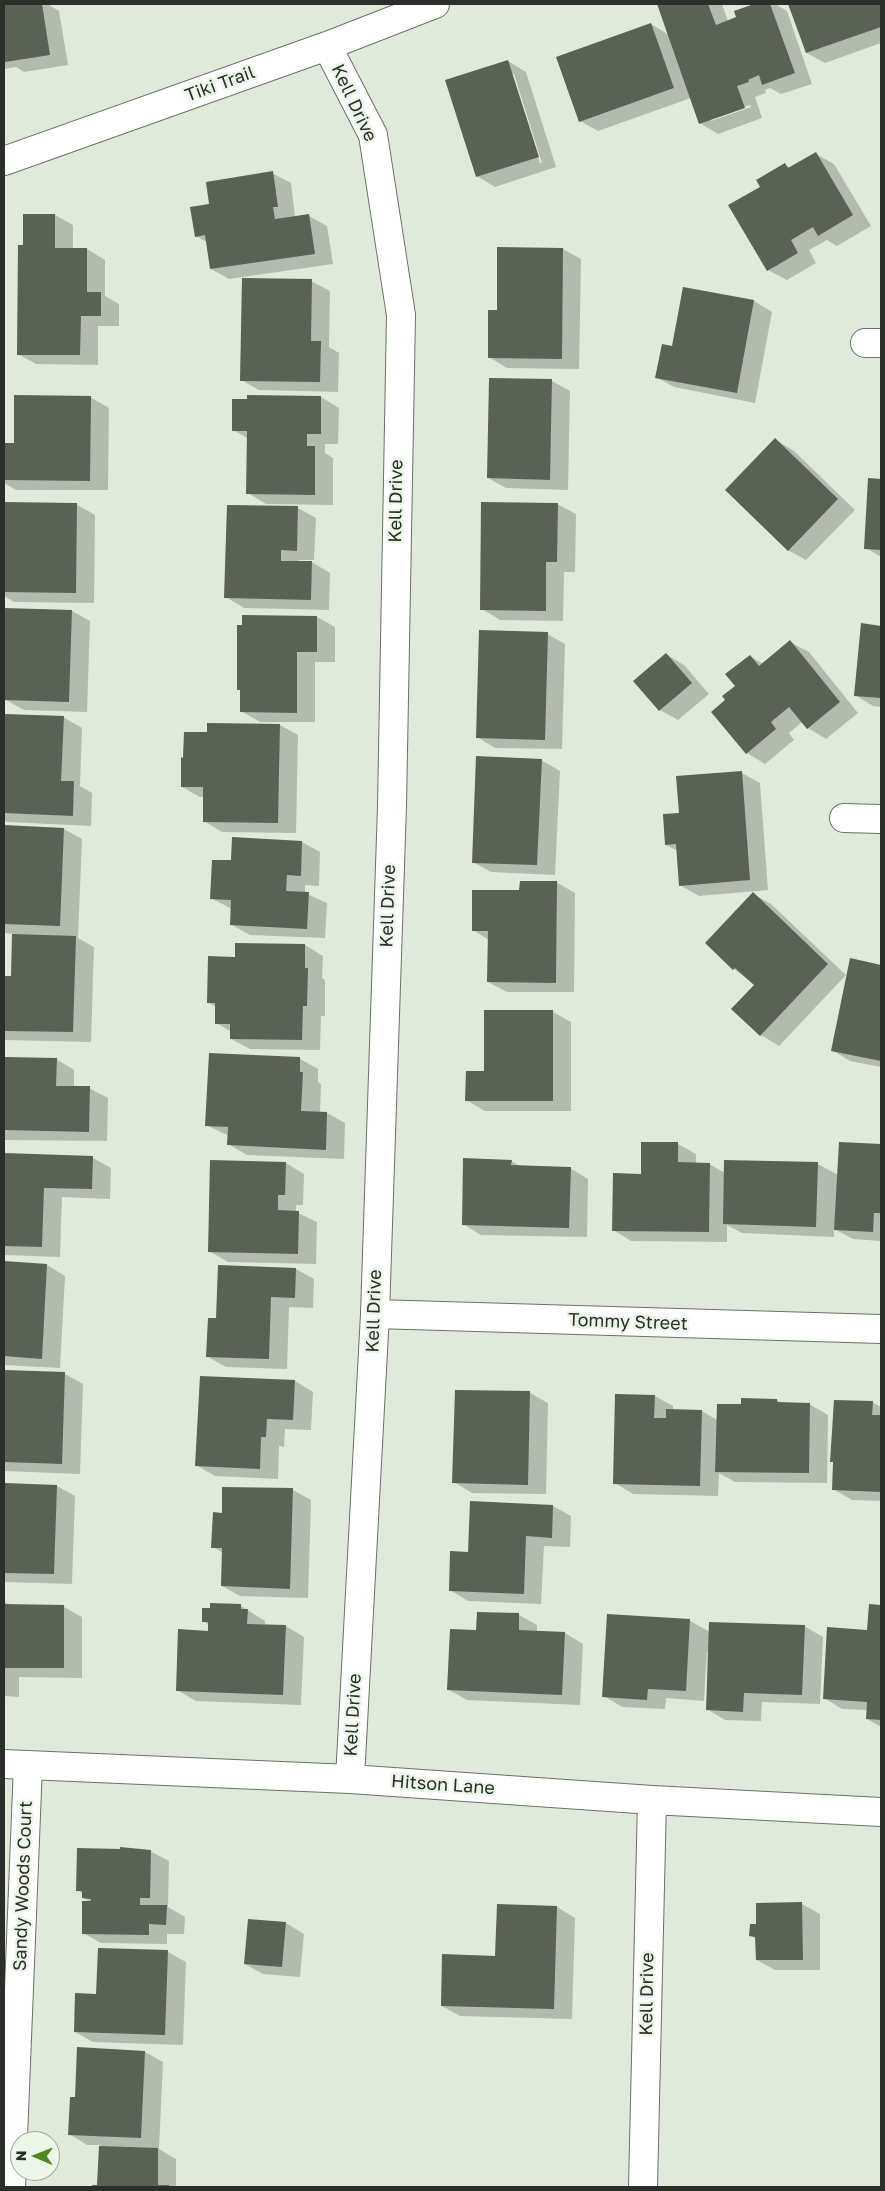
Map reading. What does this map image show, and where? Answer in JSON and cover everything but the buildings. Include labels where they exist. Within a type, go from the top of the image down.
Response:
[{"type":"street","name":"Tiki Trail","points":[[4,161],[327,46],[435,4]]},
{"type":"street","name":"Kell Drive","points":[[327,46],[373,135],[401,316],[391,816],[375,1314],[350,1779]]},
{"type":"street","points":[[844,818],[881,819]]},
{"type":"street","name":"Tommy Street","points":[[375,1314],[881,1329]]},
{"type":"street","name":"Hitson Lane","points":[[16,1765],[350,1779],[652,1800],[881,1812]]},
{"type":"street","name":"Sandy Woods Court","points":[[11,2187],[16,1765]]},
{"type":"street","name":"Kell Drive","points":[[643,2187],[652,1800]]}]
